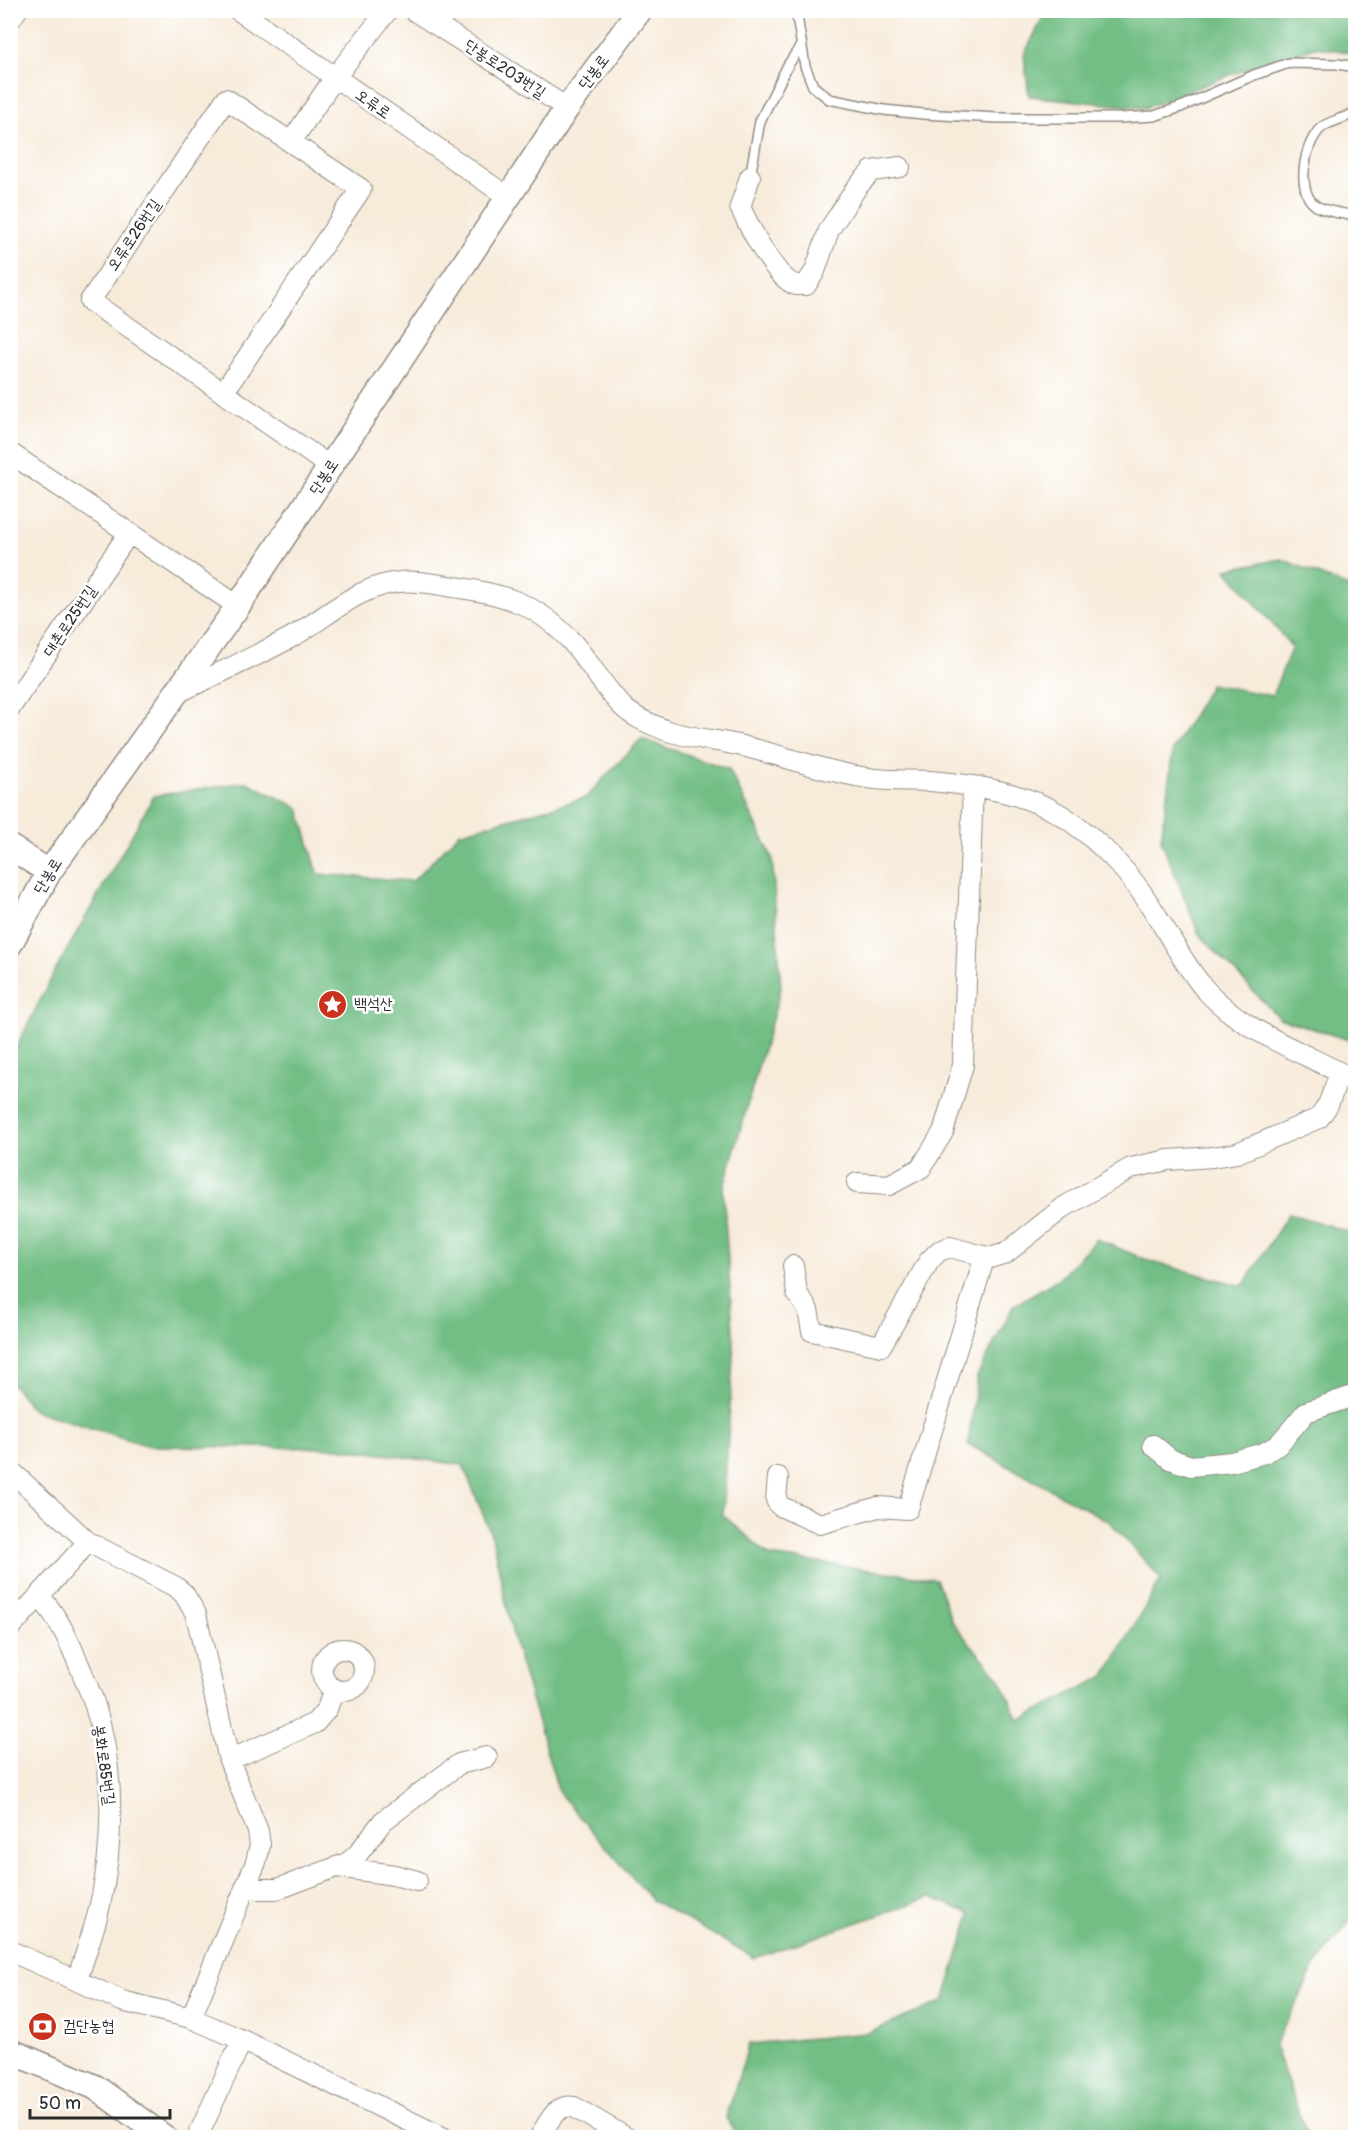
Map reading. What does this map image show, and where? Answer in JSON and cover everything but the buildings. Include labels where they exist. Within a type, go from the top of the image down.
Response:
[{"type":"street","points":[[10,20],[17,10]]},
{"type":"street","name":"오류로","points":[[238,10],[508,197]]},
{"type":"street","points":[[291,142],[335,77],[388,10]]},
{"type":"street","name":"단봉로203번길","points":[[413,10],[567,108]]},
{"type":"street","name":"단봉로","points":[[10,944],[49,872],[238,606],[567,108],[642,12]]},
{"type":"street","name":"오류로26번길","points":[[224,393],[361,189],[226,99],[90,301],[224,393],[331,466]]},
{"type":"street","points":[[750,177],[740,207],[750,230],[764,253],[782,273],[795,285],[806,285],[814,272],[829,230],[857,187],[872,171],[900,167]]},
{"type":"street","points":[[10,453],[238,606]]},
{"type":"street","name":"대촌로25번길","points":[[10,708],[129,533]]},
{"type":"street","points":[[177,693],[292,637],[344,603],[380,585],[401,581],[427,583],[476,590],[515,599],[537,611],[572,642],[624,709],[670,731],[733,744],[850,776],[996,790],[1035,802],[1066,818],[1087,834],[1122,869],[1149,903],[1180,955],[1210,993],[1230,1012],[1249,1025],[1348,1077],[1319,1118],[1237,1153],[1168,1160],[1131,1168],[1064,1207],[1006,1253],[990,1258],[950,1247],[939,1251],[929,1261],[881,1346],[812,1331],[808,1310],[797,1293],[793,1266]]},
{"type":"street","points":[[857,1183],[889,1185],[921,1168],[942,1132],[963,1065],[973,786]]},
{"type":"street","points":[[10,847],[49,872]]},
{"type":"street","points":[[778,1477],[776,1500],[780,1506],[820,1524],[878,1507],[908,1509],[985,1256]]},
{"type":"street","points":[[1153,1445],[1170,1459],[1191,1466],[1232,1462],[1264,1453],[1278,1445],[1306,1412],[1356,1395]]},
{"type":"street","points":[[10,1470],[88,1542],[166,1581],[184,1594],[196,1614],[229,1760],[258,1831],[260,1845],[256,1862],[191,2018]]},
{"type":"street","points":[[10,1628],[88,1542]]},
{"type":"street","name":"봉화로85번길","points":[[40,1597],[51,1609],[70,1642],[95,1707],[106,1759],[111,1806],[108,1853],[100,1906],[77,1980]]},
{"type":"street","points":[[229,1760],[315,1723],[327,1709],[334,1689]]},
{"type":"street","points":[[245,1889],[286,1886],[347,1863],[357,1855],[383,1821],[459,1764],[486,1757]]},
{"type":"street","points":[[337,1867],[394,1875],[417,1881]]},
{"type":"street","points":[[10,1951],[123,2001],[191,2018],[242,2040],[444,2138]]},
{"type":"street","points":[[197,2138],[242,2040]]},
{"type":"street","points":[[10,2051],[95,2087],[165,2138]]},
{"type":"street","points":[[539,2138],[558,2109],[566,2106],[574,2107],[627,2138]]},
{"type":"lane","points":[[796,10],[805,66],[813,86],[829,99],[884,110],[933,115],[1030,118],[1154,116],[1289,63],[1337,64],[1356,67]]},
{"type":"lane","points":[[750,177],[760,121],[788,65],[802,44]]},
{"type":"lane","points":[[1356,112],[1345,119],[1323,126],[1311,141],[1303,172],[1306,196],[1316,206],[1356,216]]},
{"type":"green space","points":[[1046,11],[1355,11],[1355,53],[1315,47],[1230,75],[1145,108],[1029,96],[1024,55]]},
{"type":"green space","points":[[1282,559],[1355,590],[1355,1042],[1279,1018],[1199,934],[1161,840],[1173,749],[1211,684],[1272,696],[1292,647],[1226,569]]},
{"type":"green space","points":[[641,739],[729,769],[772,857],[781,988],[723,1190],[734,1344],[723,1515],[770,1556],[936,1579],[952,1622],[1000,1679],[1019,1720],[1105,1676],[1161,1579],[1110,1522],[968,1444],[977,1377],[1013,1306],[1061,1277],[1096,1239],[1152,1262],[1243,1286],[1289,1213],[1355,1234],[1356,1707],[1350,1709],[1356,1727],[1355,1914],[1314,1968],[1274,2046],[1308,2137],[738,2137],[726,2118],[749,2044],[868,2033],[944,2001],[971,1914],[931,1897],[755,1958],[653,1901],[559,1793],[515,1645],[492,1537],[463,1465],[337,1448],[149,1446],[33,1410],[11,1382],[11,1274],[18,1248],[10,1242],[10,1060],[54,973],[154,796],[247,782],[299,808],[318,874],[413,881],[459,833],[585,798]]},
{"type":"place","name":"백석산","points":[[333,1004]]},
{"type":"place","name":"검단농협","points":[[42,2026]]}]
